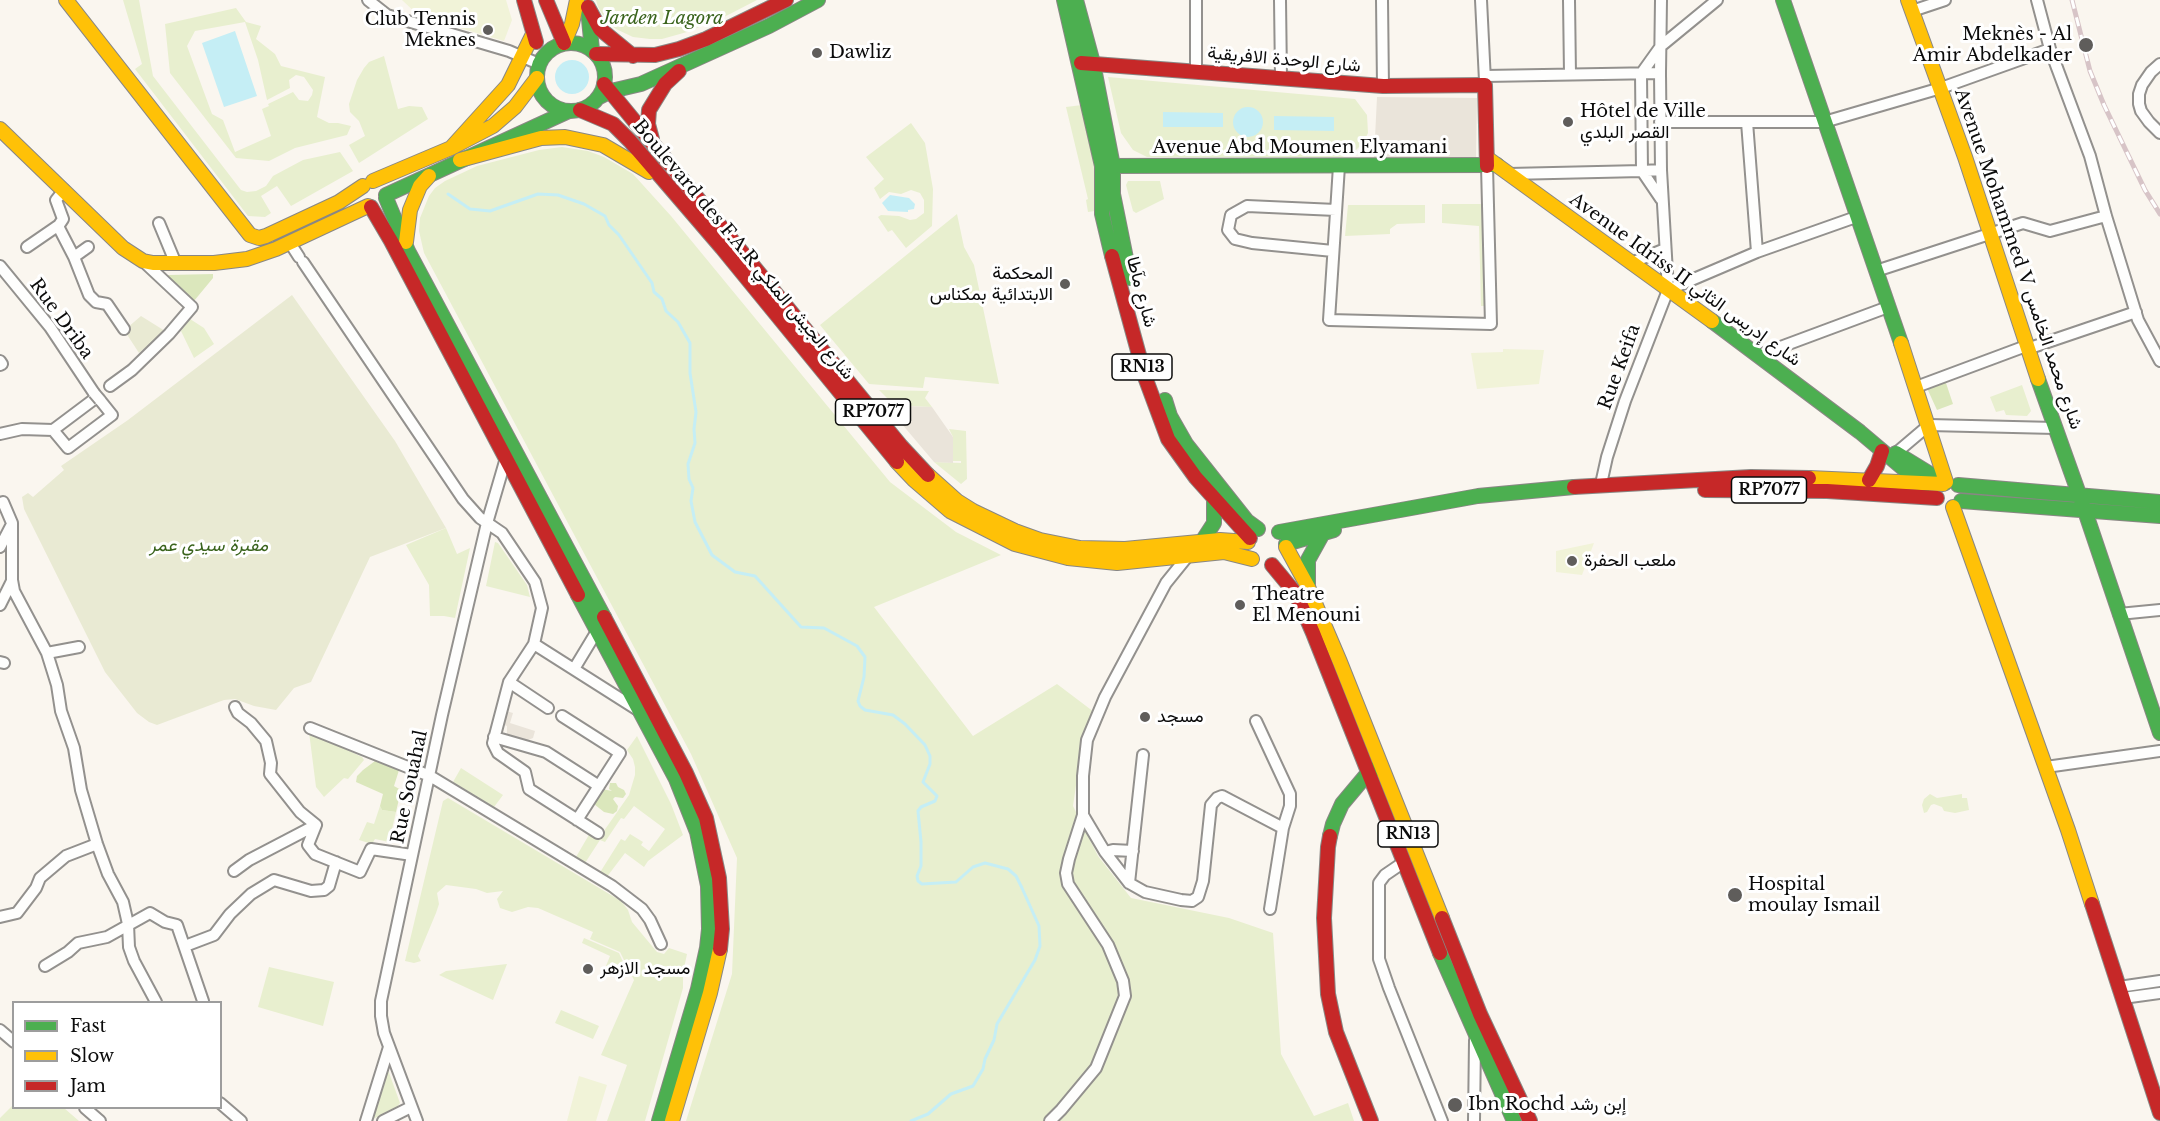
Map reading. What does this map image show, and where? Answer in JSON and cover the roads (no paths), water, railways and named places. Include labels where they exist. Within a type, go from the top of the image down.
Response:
[{"type":"main road","points":[[66,0],[252,237],[264,237],[285,228],[339,202],[368,183],[452,148],[504,117],[515,107],[548,51],[564,43],[576,43],[594,52],[634,56],[655,55],[697,42],[786,0]]},
{"type":"main road","name":"RP7077","points":[[524,0],[534,34],[539,67],[538,87],[550,104],[559,109],[574,110]]},
{"type":"main road","points":[[546,0],[564,43]]},
{"type":"main road","points":[[0,129],[123,248],[143,261],[176,264],[247,259],[290,243],[369,206],[381,204],[386,197],[430,174],[574,110],[587,107],[605,91],[641,84],[769,26],[818,0]]},
{"type":"main road","name":"RN13","points":[[1064,0],[1086,63]]},
{"type":"main road","name":"RN13","points":[[1076,0],[1125,262],[1152,363],[1170,416],[1186,444],[1247,521],[1252,536],[1248,548],[1252,559]]},
{"type":"main road","points":[[1782,0],[1948,483],[1963,494],[1957,504],[2160,1113]]},
{"type":"main road","points":[[564,43],[584,2]]},
{"type":"main road","points":[[584,2],[600,29],[634,56]]},
{"type":"main road","points":[[584,2],[594,52]]},
{"type":"main road","name":"Avenue Mohammed V شارع محمد الخامس","points":[[1910,5],[1941,88],[2027,347],[2160,733]]},
{"type":"main road","points":[[452,148],[503,91],[534,34]]},
{"type":"main road","name":"RP7077","points":[[594,52],[602,63],[605,74],[605,91]]},
{"type":"main road","points":[[653,143],[648,124],[649,110],[665,84],[688,62]]},
{"type":"main road","name":"شارع الوحدة الافريقية","points":[[1086,63],[1383,86],[1485,80]]},
{"type":"main road","points":[[1485,80],[1495,166]]},
{"type":"main road","name":"Boulevard des F.A.R شارع الجيش الملكي","points":[[605,91],[653,143],[916,465],[957,501],[982,516],[1040,540],[1094,550],[1200,543],[1252,536]]},
{"type":"main road","name":"Boulevard des F.A.R شارع الجيش الملكي","points":[[574,110],[613,123],[729,257],[891,456],[932,496],[950,510],[1015,544],[1043,553],[1092,562],[1117,563],[1224,552],[1252,559]]},
{"type":"main road","points":[[460,160],[541,138],[575,138],[603,145],[663,180]]},
{"type":"main road","name":"Avenue Abd Moumen Elyamani","points":[[1107,166],[1495,166]]},
{"type":"main road","name":"شارع مآطا","points":[[1107,166],[1102,214],[1105,230],[1149,387],[1168,439],[1214,499],[1252,536]]},
{"type":"main road","name":"Avenue Idriss II شارع إدريس الثاني","points":[[1495,166],[1759,355],[1860,432],[1938,498]]},
{"type":"main road","points":[[408,251],[405,239],[410,210],[420,186],[430,174]]},
{"type":"main road","points":[[368,183],[384,187],[408,251],[661,724],[706,818],[719,878],[722,929],[720,950],[710,993],[672,1121]]},
{"type":"main road","points":[[368,183],[360,197],[369,206],[506,458],[676,779],[697,832],[704,858],[709,901],[709,929],[704,969],[659,1121]]},
{"type":"main road","points":[[247,259],[252,237]]},
{"type":"main road","name":"Avenue Idriss II شارع إدريس الثاني","points":[[1860,432],[1948,483]]},
{"type":"main road","points":[[1869,480],[1882,451]]},
{"type":"main road","name":"RP7077","points":[[1284,541],[1478,496],[1601,484],[1751,477],[1948,483],[2160,502]]},
{"type":"main road","points":[[1938,498],[1938,490],[1948,483]]},
{"type":"main road","name":"RP7077","points":[[1284,541],[1400,517],[1494,503],[1580,494],[1781,490],[1852,492],[1938,498],[1942,505],[2160,516]]},
{"type":"main road","points":[[1200,543],[1214,523],[1214,499]]},
{"type":"main road","points":[[1252,536],[1269,528],[1284,541],[1282,558],[1272,565],[1261,564],[1252,559]]},
{"type":"main road","points":[[1308,587],[1308,560],[1312,549],[1323,533]]},
{"type":"main road","name":"RN13","points":[[1284,541],[1308,587],[1480,1014],[1530,1121]]},
{"type":"main road","name":"RN13","points":[[1272,565],[1296,594],[1313,633],[1475,1037],[1514,1121]]},
{"type":"main road","points":[[1371,1121],[1336,1032],[1328,994],[1324,918],[1328,847],[1333,824],[1342,804],[1368,773],[1381,766]]},
{"type":"street","points":[[368,0],[387,15],[398,20],[523,57],[539,67]]},
{"type":"street","points":[[1196,0],[1196,71]]},
{"type":"street","points":[[1280,0],[1281,77]]},
{"type":"street","points":[[1382,0],[1383,86]]},
{"type":"street","points":[[1481,0],[1485,80],[1660,73]]},
{"type":"street","points":[[1569,0],[1570,75]]},
{"type":"street","points":[[1661,0],[1661,199],[1668,290],[1757,252],[1856,217]]},
{"type":"street","points":[[1661,199],[1642,171],[1641,74],[1661,46],[1716,0]]},
{"type":"street","points":[[1910,5],[1945,0]]},
{"type":"street","points":[[2037,0],[2050,49],[2090,156],[2136,312],[2160,361]]},
{"type":"street","points":[[1660,122],[1824,122],[1941,88],[2050,49]]},
{"type":"street","points":[[2160,64],[2146,78],[2139,94],[2141,111],[2160,133]]},
{"type":"street","points":[[1747,122],[1757,252]]},
{"type":"street","points":[[1339,166],[1329,320],[1491,324],[1495,166],[1661,171]]},
{"type":"street","points":[[27,247],[59,225],[63,217],[56,200],[64,190]]},
{"type":"street","points":[[1334,251],[1252,243],[1235,239],[1228,230],[1231,215],[1247,206],[1336,210]]},
{"type":"street","points":[[1876,272],[2023,223],[2050,231],[2106,216]]},
{"type":"street","points":[[159,223],[176,264]]},
{"type":"street","points":[[59,225],[58,228],[74,257],[92,299],[107,304],[124,329]]},
{"type":"street","points":[[290,243],[463,499],[487,523],[502,533],[535,582],[542,608],[534,644],[509,682],[493,743],[498,753],[525,772],[529,789],[598,833]]},
{"type":"street","points":[[74,257],[88,247]]},
{"type":"street","points":[[1631,263],[1665,249]]},
{"type":"street","points":[[110,386],[132,370],[192,308],[143,261]]},
{"type":"street","name":"Rue Driba","points":[[0,266],[50,327],[96,398],[112,415],[69,448],[53,430]]},
{"type":"street","name":"Rue Keifa","points":[[1601,484],[1607,457],[1639,361],[1668,290]]},
{"type":"street","points":[[1759,355],[1888,307]]},
{"type":"street","points":[[1916,387],[2027,347],[2136,312]]},
{"type":"street","points":[[0,434],[22,429],[53,430],[96,398]]},
{"type":"street","points":[[1896,453],[1929,425],[2055,428]]},
{"type":"street","name":"Rue Souahal","points":[[417,1121],[388,1047],[381,1016],[381,1001],[429,776],[487,523],[506,458]]},
{"type":"street","points":[[2,503],[12,523],[14,591],[47,653],[57,685],[61,711],[74,748],[81,790],[97,844],[108,874],[123,902],[128,924],[129,947],[155,1001]]},
{"type":"street","points":[[0,547],[12,523]]},
{"type":"street","points":[[1050,1121],[1096,1068],[1125,996],[1123,981],[1108,945],[1068,884],[1066,873],[1083,815],[1083,776],[1087,740],[1105,697],[1167,583],[1189,555]]},
{"type":"street","points":[[1145,560],[1162,569],[1167,583]]},
{"type":"street","points":[[0,604],[12,580]]},
{"type":"street","points":[[2119,614],[2160,610]]},
{"type":"street","points":[[574,669],[597,631]]},
{"type":"street","points":[[534,644],[639,711]]},
{"type":"street","points":[[47,653],[79,647]]},
{"type":"street","points":[[509,682],[548,708]]},
{"type":"street","points":[[235,707],[238,713],[251,723],[266,741],[271,763],[270,774],[300,812],[316,825]]},
{"type":"street","points":[[562,716],[620,753],[577,820]]},
{"type":"street","points":[[1256,721],[1290,794],[1290,806],[1282,828],[1270,909]]},
{"type":"street","points":[[310,728],[429,776],[628,897],[642,909],[650,920],[661,944]]},
{"type":"street","points":[[494,737],[546,753],[599,786]]},
{"type":"street","points":[[2046,767],[2160,751]]},
{"type":"street","points":[[1130,883],[1143,755]]},
{"type":"street","points":[[1083,815],[1104,852],[1130,883],[1145,892],[1192,901],[1198,897],[1203,881],[1211,805],[1217,798],[1222,796],[1282,828]]},
{"type":"street","points":[[316,825],[308,845],[315,854],[360,872],[371,849],[412,855]]},
{"type":"street","points":[[234,871],[249,860],[316,825]]},
{"type":"street","points":[[0,917],[17,913],[36,888],[40,878],[66,856],[97,844]]},
{"type":"street","points":[[1104,852],[1133,851]]},
{"type":"street","points":[[185,946],[214,935],[230,914],[251,894],[274,880],[311,891],[324,890],[329,885],[336,862]]},
{"type":"street","points":[[1404,862],[1385,875],[1379,883],[1379,959],[1442,1121]]},
{"type":"street","points":[[45,966],[78,943],[107,937],[150,913],[165,922],[177,925],[203,1001]]},
{"type":"street","points":[[2121,992],[2160,981]]},
{"type":"street","points":[[2121,992],[2160,993]]},
{"type":"street","points":[[0,1030],[12,1040]]},
{"type":"street","points":[[1474,1121],[1475,1037]]},
{"type":"street","points":[[366,1121],[388,1047]]},
{"type":"street","points":[[222,1105],[241,1121]]},
{"type":"street","points":[[383,1121],[411,1107]]},
{"type":"street","points":[[87,1109],[99,1121]]},
{"type":"water","points":[[235,31],[257,96],[224,107],[202,43]]},
{"type":"water","points":[[572,60],[584,65],[589,77],[584,89],[572,94],[560,89],[555,77],[560,65]]},
{"type":"water","points":[[1248,107],[1259,111],[1263,122],[1259,133],[1248,137],[1237,133],[1233,122],[1237,111]]},
{"type":"water","points":[[1163,112],[1223,113],[1223,127],[1163,127]]},
{"type":"water","points":[[1274,116],[1334,117],[1334,131],[1274,130]]},
{"type":"water","points":[[890,195],[909,198],[915,204],[914,209],[908,212],[888,211],[882,203]]},
{"type":"waterway","points":[[448,194],[470,209],[490,211],[538,194],[558,195],[584,204],[605,216],[609,225],[619,235],[652,283],[654,292],[662,299],[666,311],[678,322],[690,343],[690,373],[696,412],[695,443],[688,464],[689,479],[693,488],[691,501],[695,522],[712,555],[735,572],[755,576],[801,627],[824,628],[857,646],[865,657],[864,677],[858,701],[860,706],[865,710],[893,715],[925,745],[930,756],[930,764],[923,782],[937,796],[935,801],[921,807],[918,811],[921,842],[921,866],[917,876],[918,881],[922,884],[956,882],[973,867],[985,863],[1008,869],[1016,876],[1022,888],[1039,926],[1040,946],[1035,960],[997,1024],[994,1040],[983,1069],[973,1086],[951,1094],[928,1114],[911,1121]]},
{"type":"railway","points":[[2072,0],[2090,71],[2145,190],[2160,214]]},
{"type":"place","name":"Club Tennis Meknes","points":[[488,30]]},
{"type":"place","name":"Meknès - Al Amir Abdelkader","points":[[2086,45]]},
{"type":"place","name":"Dawliz","points":[[817,53]]},
{"type":"place","name":"Hôtel de Ville القصر البلدي","points":[[1568,122]]},
{"type":"place","name":"المحكمة الابتدائية بمكناس","points":[[1065,284]]},
{"type":"place","name":"ملعب الحفرة","points":[[1572,561]]},
{"type":"place","name":"Theatre El Menouni","points":[[1240,605]]},
{"type":"place","name":"مسجد","points":[[1145,717]]},
{"type":"place","name":"Hospital moulay Ismail","points":[[1735,895]]},
{"type":"place","name":"مسجد الازهر","points":[[588,969]]},
{"type":"place","name":"Ibn Rochd إبن رشد","points":[[1455,1105]]},
{"type":"park label","name":"Jarden Lagora","points":[[662,19]]},
{"type":"park label","name":"مقبرة سيدي عمر","points":[[209,546]]}]
